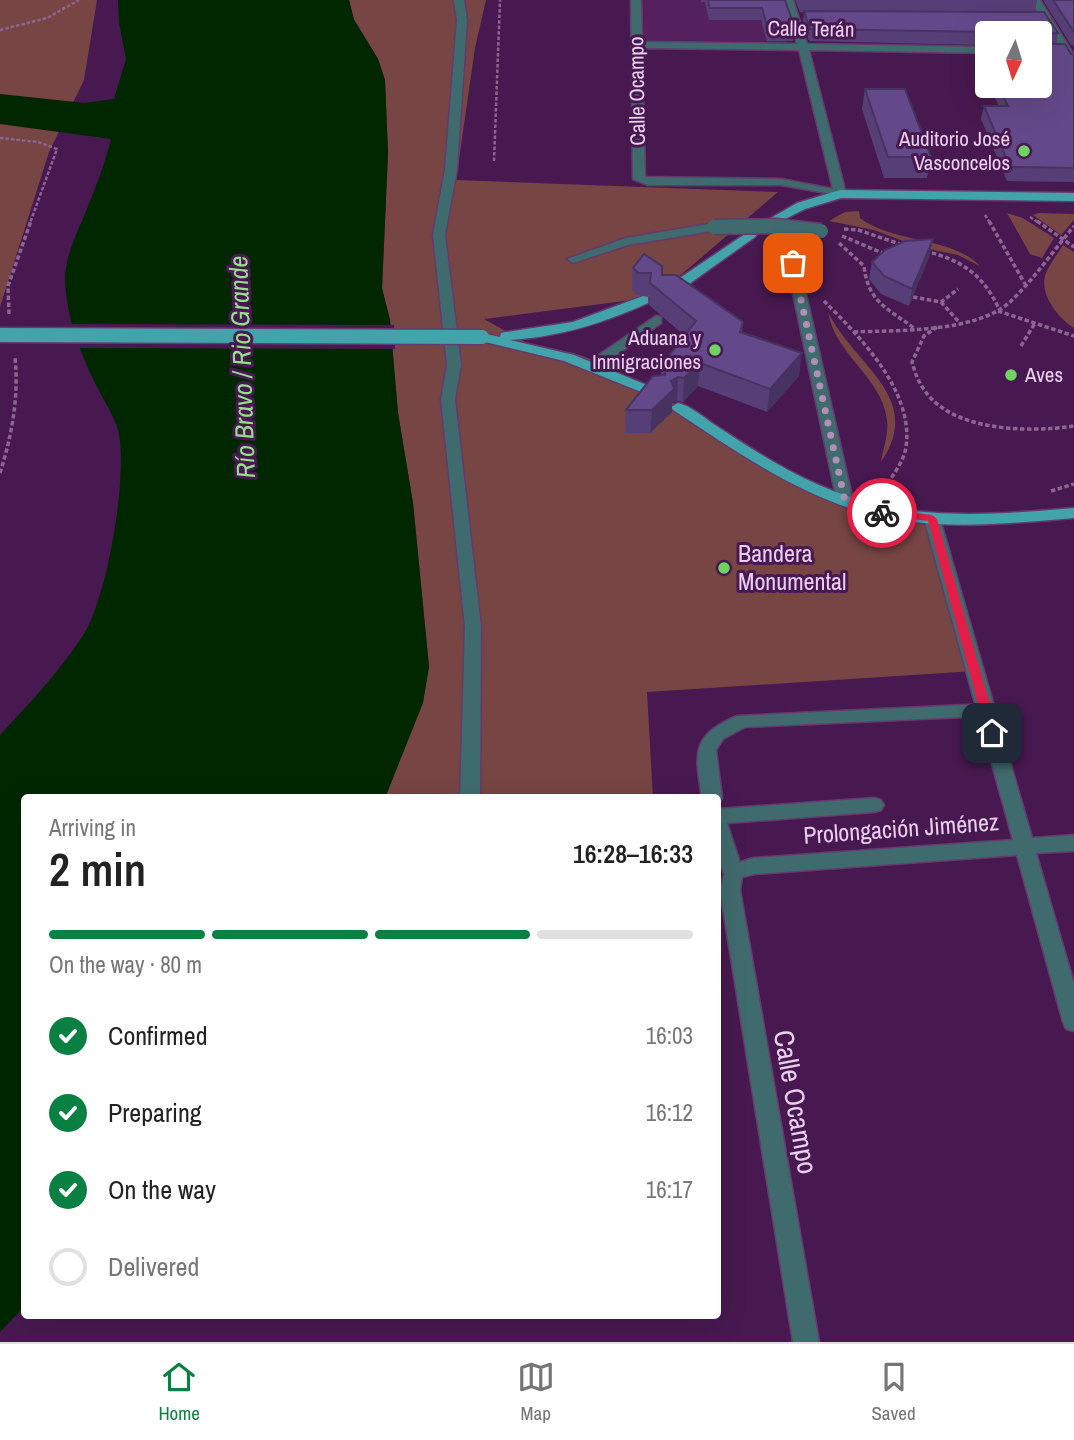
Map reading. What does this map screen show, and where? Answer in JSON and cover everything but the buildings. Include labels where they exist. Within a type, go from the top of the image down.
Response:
[{"type":"main road","points":[[781,217],[841,194],[1074,197]]},
{"type":"main road","points":[[667,293],[751,234]]},
{"type":"main road","points":[[0,335],[482,337],[551,333],[610,316],[643,300]]},
{"type":"main road","points":[[482,337],[544,351],[592,366],[656,394]]},
{"type":"main road","points":[[678,407],[777,469],[845,501],[886,513],[932,519],[1074,513]]},
{"type":"street","points":[[459,0],[461,20],[451,169],[439,235],[454,365],[448,399],[473,627],[470,794]]},
{"type":"street","name":"Calle Ocampo","points":[[636,0],[639,178],[642,181],[781,183],[841,194]]},
{"type":"street","points":[[788,0],[800,15],[803,49],[813,78],[841,194]]},
{"type":"street","points":[[1035,0],[1070,51],[1074,63]]},
{"type":"street","points":[[1028,18],[1046,18]]},
{"type":"street","name":"Calle Terán","points":[[635,45],[975,50]]},
{"type":"street","points":[[1053,51],[1070,51]]},
{"type":"street","points":[[573,260],[649,237],[714,227],[776,226],[821,230]]},
{"type":"street","points":[[788,237],[845,501]]},
{"type":"street","points":[[592,366],[656,320]]},
{"type":"street","points":[[932,519],[1074,1022]]},
{"type":"street","points":[[711,794],[705,756],[708,741],[720,730],[743,722],[986,710]]},
{"type":"street","points":[[721,816],[874,804]]},
{"type":"street","name":"Calle Ocampo","points":[[721,833],[733,872],[730,890],[806,1342]]},
{"type":"street","name":"Prolongación Jiménez","points":[[733,872],[754,866],[1074,843]]},
{"type":"path","points":[[0,30],[47,18],[79,0]]},
{"type":"path","points":[[494,162],[500,0]]},
{"type":"path","points":[[0,138],[49,145],[57,149],[8,286],[9,319]]},
{"type":"path","points":[[982,209],[1026,284]]},
{"type":"path","points":[[1026,215],[1074,247]]},
{"type":"path","points":[[854,332],[938,326],[998,310],[1026,284],[1074,226]]},
{"type":"path","points":[[821,230],[858,230],[906,247]]},
{"type":"path","points":[[821,230],[863,243],[887,255]]},
{"type":"path","points":[[821,230],[859,259],[865,272],[866,286],[875,299],[914,328]]},
{"type":"path","points":[[921,250],[959,261],[978,273],[986,282],[998,310],[1074,336]]},
{"type":"path","points":[[941,302],[958,289]]},
{"type":"path","points":[[820,296],[854,332],[880,368],[904,411],[907,446],[887,485]]},
{"type":"path","points":[[913,297],[941,302],[959,322]]},
{"type":"path","points":[[1021,346],[1035,324]]},
{"type":"path","points":[[938,326],[924,336],[912,362],[921,390],[938,404],[964,418],[999,429],[1037,431],[1074,426]]},
{"type":"path","points":[[0,473],[11,440],[19,382],[15,356]]},
{"type":"path","points":[[1050,492],[1074,484]]},
{"type":"shaded area","points":[[0,0],[97,0],[84,80],[49,152],[0,307]]},
{"type":"shaded area","points":[[349,0],[486,0],[475,48],[456,180],[778,192],[655,297],[484,319],[525,342],[577,354],[598,362],[665,398],[834,499],[932,516],[975,671],[647,692],[653,794],[387,794],[422,703],[429,667],[413,503],[398,413],[390,320],[382,289],[388,153],[385,80],[378,59],[354,19]]},
{"type":"shaded area","points":[[640,0],[777,0],[787,43],[639,41]]},
{"type":"shaded area","points":[[859,211],[860,218],[874,226],[954,249],[980,266],[958,255],[919,247],[874,230],[829,221],[845,212]]},
{"type":"shaded area","points":[[1007,213],[1023,218],[1054,238],[1042,258],[1030,254]]},
{"type":"shaded area","points":[[1074,214],[1074,220],[1061,235],[1033,215]]},
{"type":"shaded area","points":[[1063,245],[1074,252],[1074,328],[1056,311],[1045,289],[1046,273]]},
{"type":"shaded area","points":[[828,312],[839,331],[881,382],[891,400],[895,419],[893,439],[881,462],[887,430],[883,405],[877,391],[839,341]]},
{"type":"water","name":"Río Bravo / Rio Grande","points":[[118,0],[349,0],[354,20],[378,59],[385,80],[388,153],[382,288],[390,320],[398,413],[413,503],[429,667],[423,703],[387,794],[21,794],[21,1310],[0,1332],[0,735],[64,663],[91,620],[100,596],[114,536],[121,450],[116,424],[91,375],[75,335],[65,280],[70,253],[111,139],[0,124],[0,94],[85,103],[114,99],[126,59]]},
{"type":"pier","points":[[70,324],[394,325],[395,349],[77,348]]},
{"type":"way so far","points":[[793,263],[845,501],[882,513]]},
{"type":"place","name":"Auditorio José Vasconcelos","points":[[1024,151]]},
{"type":"place","name":"Aduana y Inmigraciones","points":[[715,350]]},
{"type":"place","name":"Aves","points":[[1011,375]]},
{"type":"place","name":"Bandera Monumental","points":[[724,568]]},
{"type":"route","points":[[882,513],[932,519],[992,733]]}]
